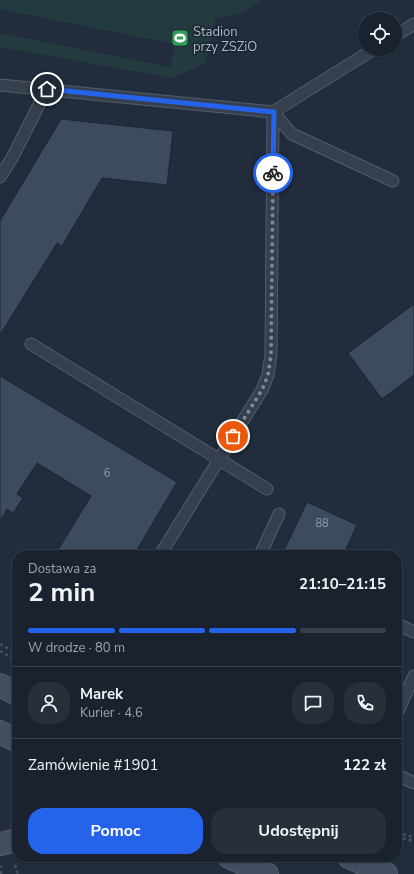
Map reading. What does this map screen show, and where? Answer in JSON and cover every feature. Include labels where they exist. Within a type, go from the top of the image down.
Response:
[{"type":"main road","points":[[0,732],[12,738]]},
{"type":"main road","points":[[0,844],[12,841]]},
{"type":"main road","points":[[240,862],[267,874]]},
{"type":"main road","points":[[360,862],[386,874]]},
{"type":"lane","points":[[402,32],[414,24]]},
{"type":"lane","points":[[0,85],[274,112],[363,56]]},
{"type":"lane","points":[[0,177],[12,158],[47,89]]},
{"type":"lane","points":[[274,112],[292,134],[393,181]]},
{"type":"lane","points":[[163,550],[262,390],[268,375],[270,361],[274,112]]},
{"type":"lane","points":[[31,344],[267,489]]},
{"type":"lane","points":[[262,550],[279,514]]},
{"type":"lane","points":[[402,626],[414,632]]},
{"type":"lane","points":[[402,702],[414,676]]},
{"type":"lane","points":[[402,777],[414,783]]},
{"type":"path","points":[[0,644],[12,650]]},
{"type":"path","points":[[0,651],[12,658]]},
{"type":"path","points":[[402,834],[414,837]]},
{"type":"path","points":[[402,838],[414,841]]},
{"type":"green space","name":"Stadion przy ZSZiO","points":[[0,0],[262,0],[239,14],[215,18],[206,63],[172,78],[0,47],[0,33],[170,67],[175,44],[0,9]]},
{"type":"building","points":[[61,119],[173,131],[167,185],[102,178],[62,246],[57,243],[0,335],[0,221]]},
{"type":"building","points":[[414,304],[414,375],[382,399],[348,353]]},
{"type":"building","points":[[0,376],[177,482],[137,550],[58,550],[91,496],[37,463],[17,494],[23,498],[13,513],[7,509],[0,521]]},
{"type":"building","points":[[307,502],[357,525],[345,550],[284,550]]},
{"type":"way so far","points":[[233,436],[262,390],[268,375],[271,354],[273,173]]},
{"type":"place","name":"Stadion przy ZSZiO","points":[[180,38]]},
{"type":"route","points":[[47,89],[274,112],[273,173]]}]
